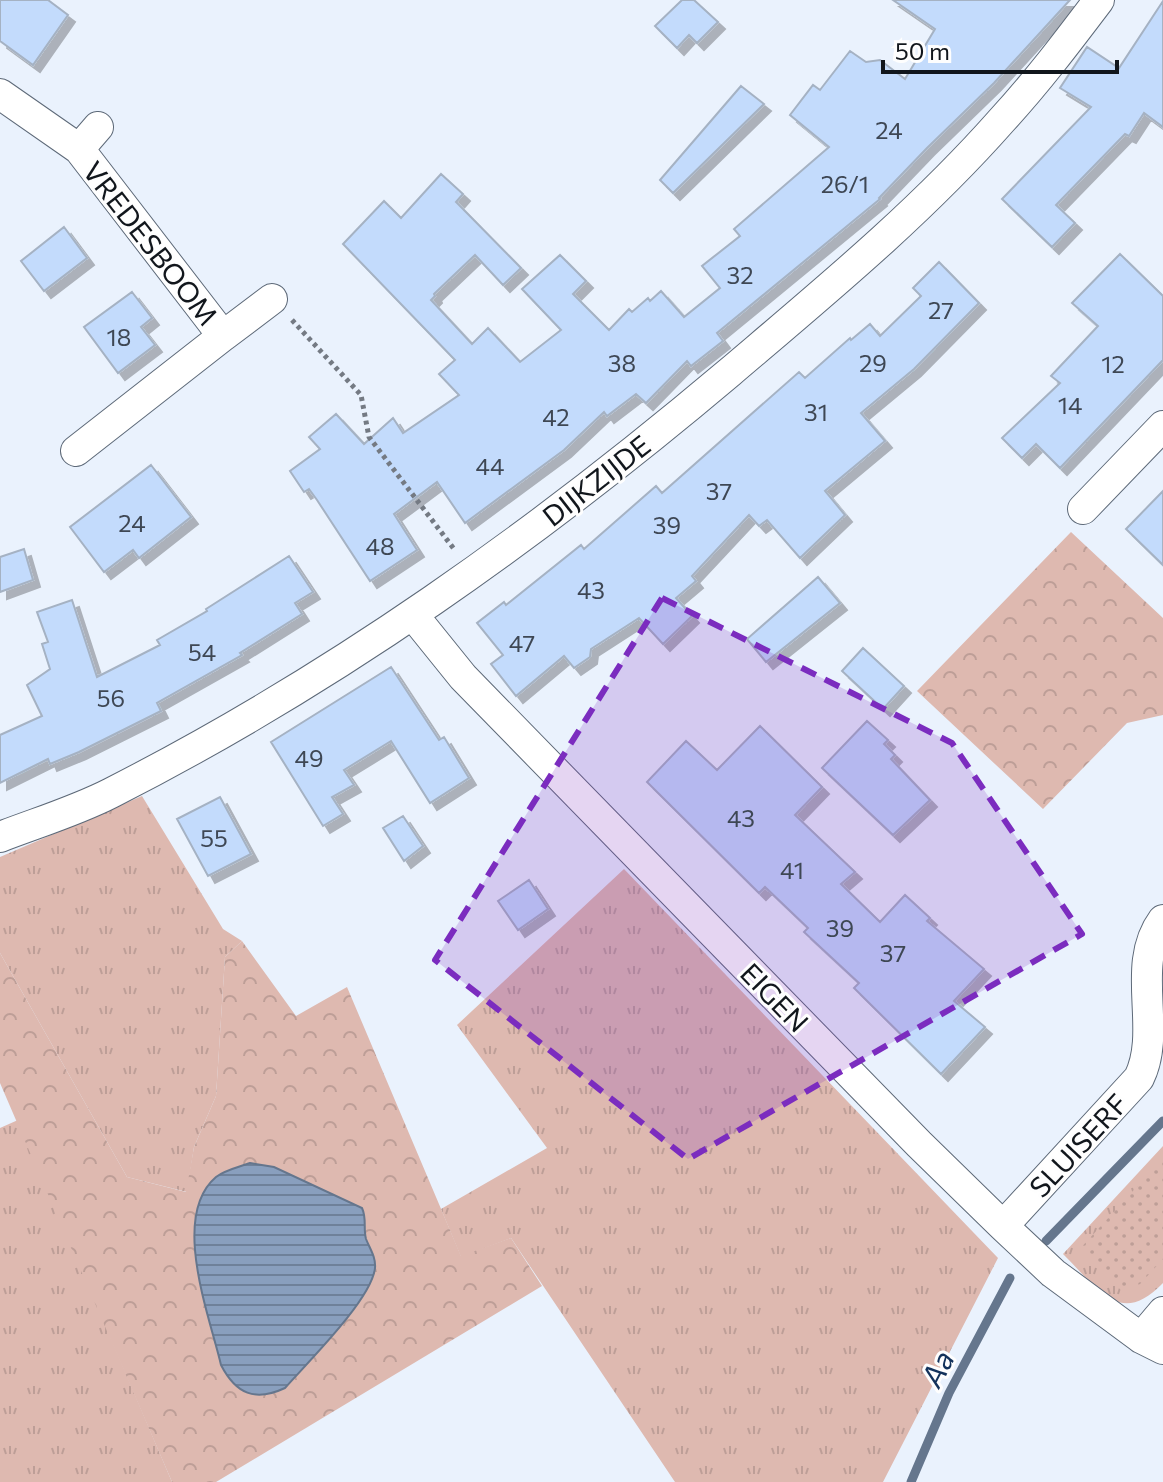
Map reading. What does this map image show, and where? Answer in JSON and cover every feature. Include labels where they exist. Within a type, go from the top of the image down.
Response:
[{"type":"street","name":"DIJKZIJDE","points":[[0,837],[108,795],[268,706],[413,615],[593,486],[897,227],[1002,120],[1099,0]]},
{"type":"street","name":"VREDESBOOM","points":[[0,94],[79,149],[223,336]]},
{"type":"street","name":"VREDESBOOM","points":[[79,149],[98,127]]},
{"type":"street","name":"VREDESBOOM","points":[[76,451],[272,299]]},
{"type":"street","points":[[1083,509],[1163,426]]},
{"type":"street","name":"EIGEN","points":[[413,615],[463,677],[919,1144],[1053,1273],[1152,1343]]},
{"type":"street","name":"SLUISERF","points":[[1009,1232],[1139,1078],[1147,1064],[1151,1046],[1148,959],[1155,931],[1163,920]]},
{"type":"street","points":[[1152,1343],[1163,1312]]},
{"type":"path","points":[[272,299],[361,395],[369,437],[473,573]]},
{"type":"highlighted area","points":[[662,598],[952,743],[1082,934],[688,1159],[435,960]]},
{"type":"green space","points":[[1071,532],[1163,618],[1163,715],[1127,723],[1043,809],[917,691]]},
{"type":"green space","points":[[142,796],[223,929],[242,941],[225,957],[216,1096],[194,1147],[187,1192],[127,1177],[0,953],[0,857]]},
{"type":"green space","points":[[624,869],[998,1258],[883,1482],[675,1482],[511,1238],[461,1257],[441,1209],[547,1148],[457,1025]]},
{"type":"green space","points":[[242,941],[296,1016],[347,987],[461,1256],[511,1238],[542,1286],[216,1482],[172,1482],[0,1083],[0,953],[127,1177],[186,1192],[194,1147],[216,1096],[225,957]]},
{"type":"green space","points":[[18,1120],[172,1482],[0,1482],[0,1128]]},
{"type":"green space","points":[[1163,1146],[1163,1283],[1134,1303],[1121,1303],[1098,1290],[1063,1254]]},
{"type":"green space","points":[[1163,1158],[1163,1259],[1140,1284],[1122,1291],[1078,1251]]},
{"type":"water","points":[[250,1163],[274,1167],[362,1208],[366,1239],[375,1264],[371,1281],[351,1313],[285,1388],[256,1395],[233,1383],[221,1365],[202,1295],[194,1241],[196,1216],[203,1194],[216,1177]]},
{"type":"building","points":[[0,0],[48,0],[68,15],[33,65],[0,41]]},
{"type":"building","points":[[682,0],[694,0],[718,22],[697,43],[689,35],[677,48],[655,26]]},
{"type":"building","points":[[893,0],[1070,0],[880,199],[717,333],[723,341],[691,366],[687,361],[646,403],[636,394],[607,416],[604,412],[564,450],[465,523],[437,482],[394,514],[417,550],[370,581],[309,489],[304,492],[290,471],[320,449],[309,437],[336,414],[364,444],[393,418],[403,433],[459,395],[439,374],[455,360],[343,244],[384,201],[401,218],[441,174],[463,194],[456,202],[521,268],[503,285],[475,255],[434,294],[431,300],[472,344],[488,328],[520,362],[561,330],[522,289],[560,255],[586,281],[573,294],[609,330],[629,309],[632,312],[661,291],[684,317],[720,288],[702,266],[740,236],[734,229],[829,147],[790,115],[813,85],[820,90],[850,51],[866,62],[880,60],[905,79],[935,29]]},
{"type":"building","points":[[1163,1],[1163,127],[1144,113],[1129,136],[1125,134],[1056,205],[1075,223],[1052,247],[1002,199],[1091,107],[1060,88],[1087,47],[1119,68]]},
{"type":"building","points":[[741,86],[764,104],[673,193],[660,180]]},
{"type":"building","points":[[64,227],[87,258],[44,291],[21,261]]},
{"type":"building","points":[[1120,254],[1163,296],[1163,360],[1060,468],[1036,444],[1022,458],[1002,438],[1060,383],[1051,376],[1098,326],[1072,303]]},
{"type":"building","points":[[939,262],[979,303],[914,369],[861,413],[885,441],[825,491],[845,515],[800,558],[767,520],[759,526],[749,515],[692,576],[696,581],[676,598],[692,616],[663,644],[639,618],[591,649],[590,657],[574,668],[564,656],[516,696],[491,664],[503,655],[477,623],[504,602],[506,605],[581,545],[584,549],[656,486],[662,493],[799,372],[805,378],[870,324],[880,336],[921,296],[913,288]]},
{"type":"building","points":[[132,292],[152,318],[141,327],[155,345],[118,373],[84,327]]},
{"type":"building","points":[[151,465],[191,517],[139,558],[133,550],[104,572],[70,527]]},
{"type":"building","points":[[1163,491],[1163,565],[1126,529]]},
{"type":"building","points":[[24,549],[33,580],[0,592],[0,557]]},
{"type":"building","points":[[289,556],[313,592],[295,603],[302,614],[240,653],[242,655],[157,703],[161,711],[79,752],[50,764],[48,759],[0,783],[0,735],[42,716],[27,685],[50,669],[42,644],[48,642],[37,612],[72,600],[97,677],[160,645],[157,640]]},
{"type":"building","points":[[818,577],[840,603],[766,662],[747,639]]},
{"type":"building","points":[[863,648],[904,686],[883,709],[842,671]]},
{"type":"building","points":[[391,667],[439,740],[444,737],[469,778],[430,803],[391,741],[344,770],[354,785],[332,797],[343,814],[323,826],[271,742]]},
{"type":"building","points":[[867,721],[888,740],[884,744],[895,755],[891,759],[930,800],[893,835],[822,768]]},
{"type":"building","points":[[760,726],[822,787],[795,815],[855,872],[841,884],[880,922],[905,895],[930,918],[927,921],[984,969],[954,1001],[985,1027],[941,1074],[854,988],[859,983],[804,932],[808,928],[765,887],[759,893],[647,782],[686,741],[717,770]]},
{"type":"building","points":[[220,797],[251,854],[208,876],[177,819]]},
{"type":"building","points":[[403,816],[423,846],[404,861],[383,828]]},
{"type":"building","points":[[529,880],[548,909],[518,930],[498,901]]},
{"type":"waterway","name":"Aa","points":[[1046,1241],[1163,1121]]},
{"type":"waterway","name":"Aa","points":[[911,1482],[949,1393],[1010,1278]]}]
